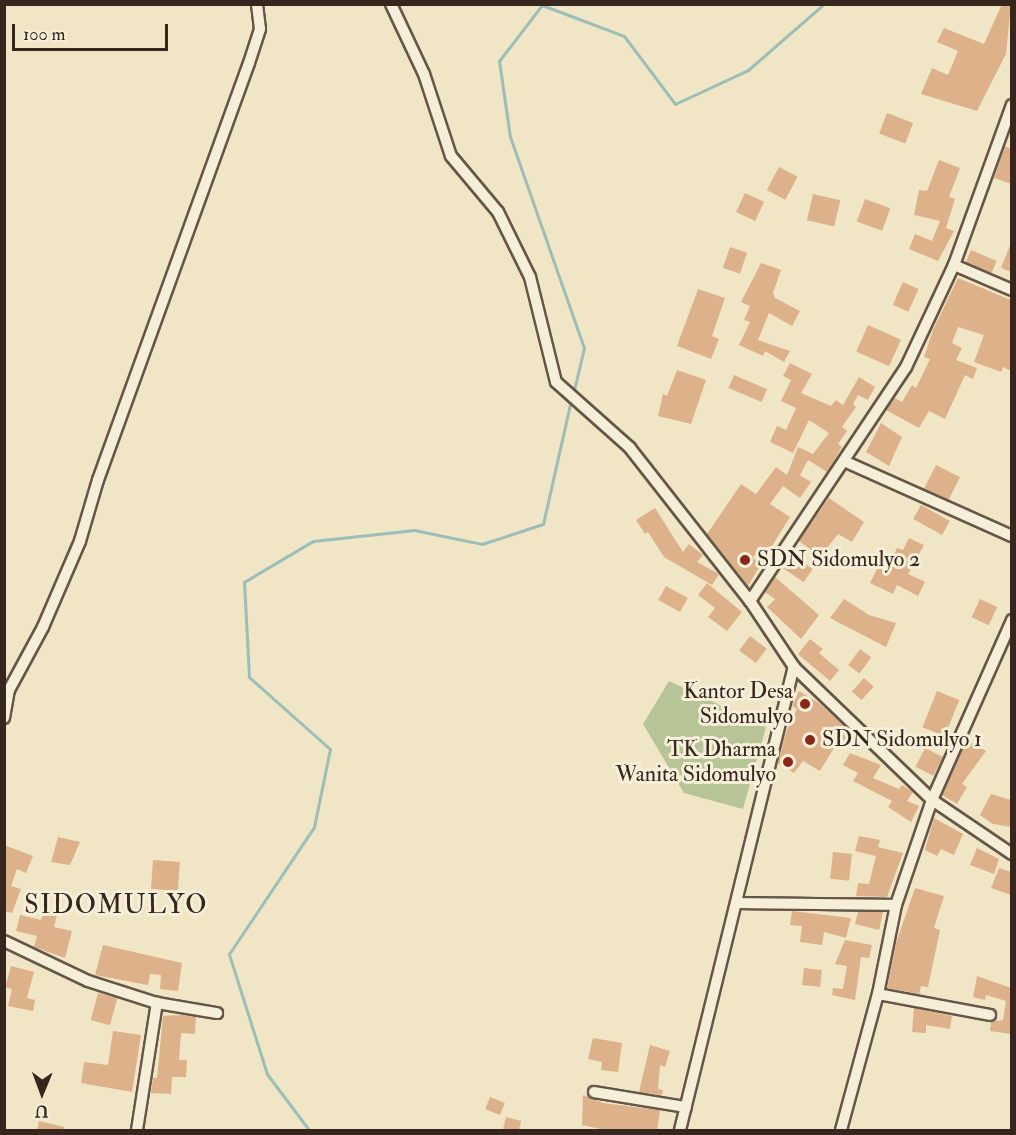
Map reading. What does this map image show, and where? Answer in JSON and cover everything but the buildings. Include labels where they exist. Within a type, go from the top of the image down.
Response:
[{"type":"street","points":[[4,718],[9,690],[68,571],[249,63],[260,29],[256,4]]},
{"type":"street","points":[[392,4],[424,74],[451,156],[498,212],[530,278],[538,296],[551,370],[571,398],[592,413],[630,448],[750,601],[794,667],[932,800],[1011,854]]},
{"type":"street","points":[[750,601],[906,367],[954,265],[1011,105]]},
{"type":"street","points":[[954,265],[1011,290]]},
{"type":"street","points":[[844,461],[1011,536]]},
{"type":"street","points":[[842,1131],[878,994],[896,905],[932,800],[1011,620]]},
{"type":"street","points":[[680,1131],[739,903],[794,667]]},
{"type":"street","points":[[739,903],[896,905]]},
{"type":"street","points":[[4,941],[88,981],[158,1003],[217,1013]]},
{"type":"street","points":[[878,994],[990,1015]]},
{"type":"street","points":[[137,1131],[158,1003]]},
{"type":"street","points":[[594,1092],[686,1107]]},
{"type":"green space","points":[[669,681],[766,727],[743,809],[684,793],[643,724]]},
{"type":"waterway","points":[[573,394],[584,348],[510,137],[499,61],[542,5],[624,36],[675,104],[748,70],[824,4]]},
{"type":"waterway","points":[[309,1130],[267,1074],[229,954],[314,827],[330,749],[249,677],[244,582],[313,541],[414,530],[482,544],[543,524],[571,400]]},
{"type":"place","name":"SDN Sidomulyo 2","points":[[745,560]]},
{"type":"place","name":"Kantor Desa Sidomulyo","points":[[805,704]]},
{"type":"place","name":"SDN Sidomulyo 1","points":[[810,740]]},
{"type":"place","name":"TK Dharma Wanita Sidomulyo","points":[[788,762]]},
{"type":"district","name":"SIDOMULYO","points":[[116,906]]}]
